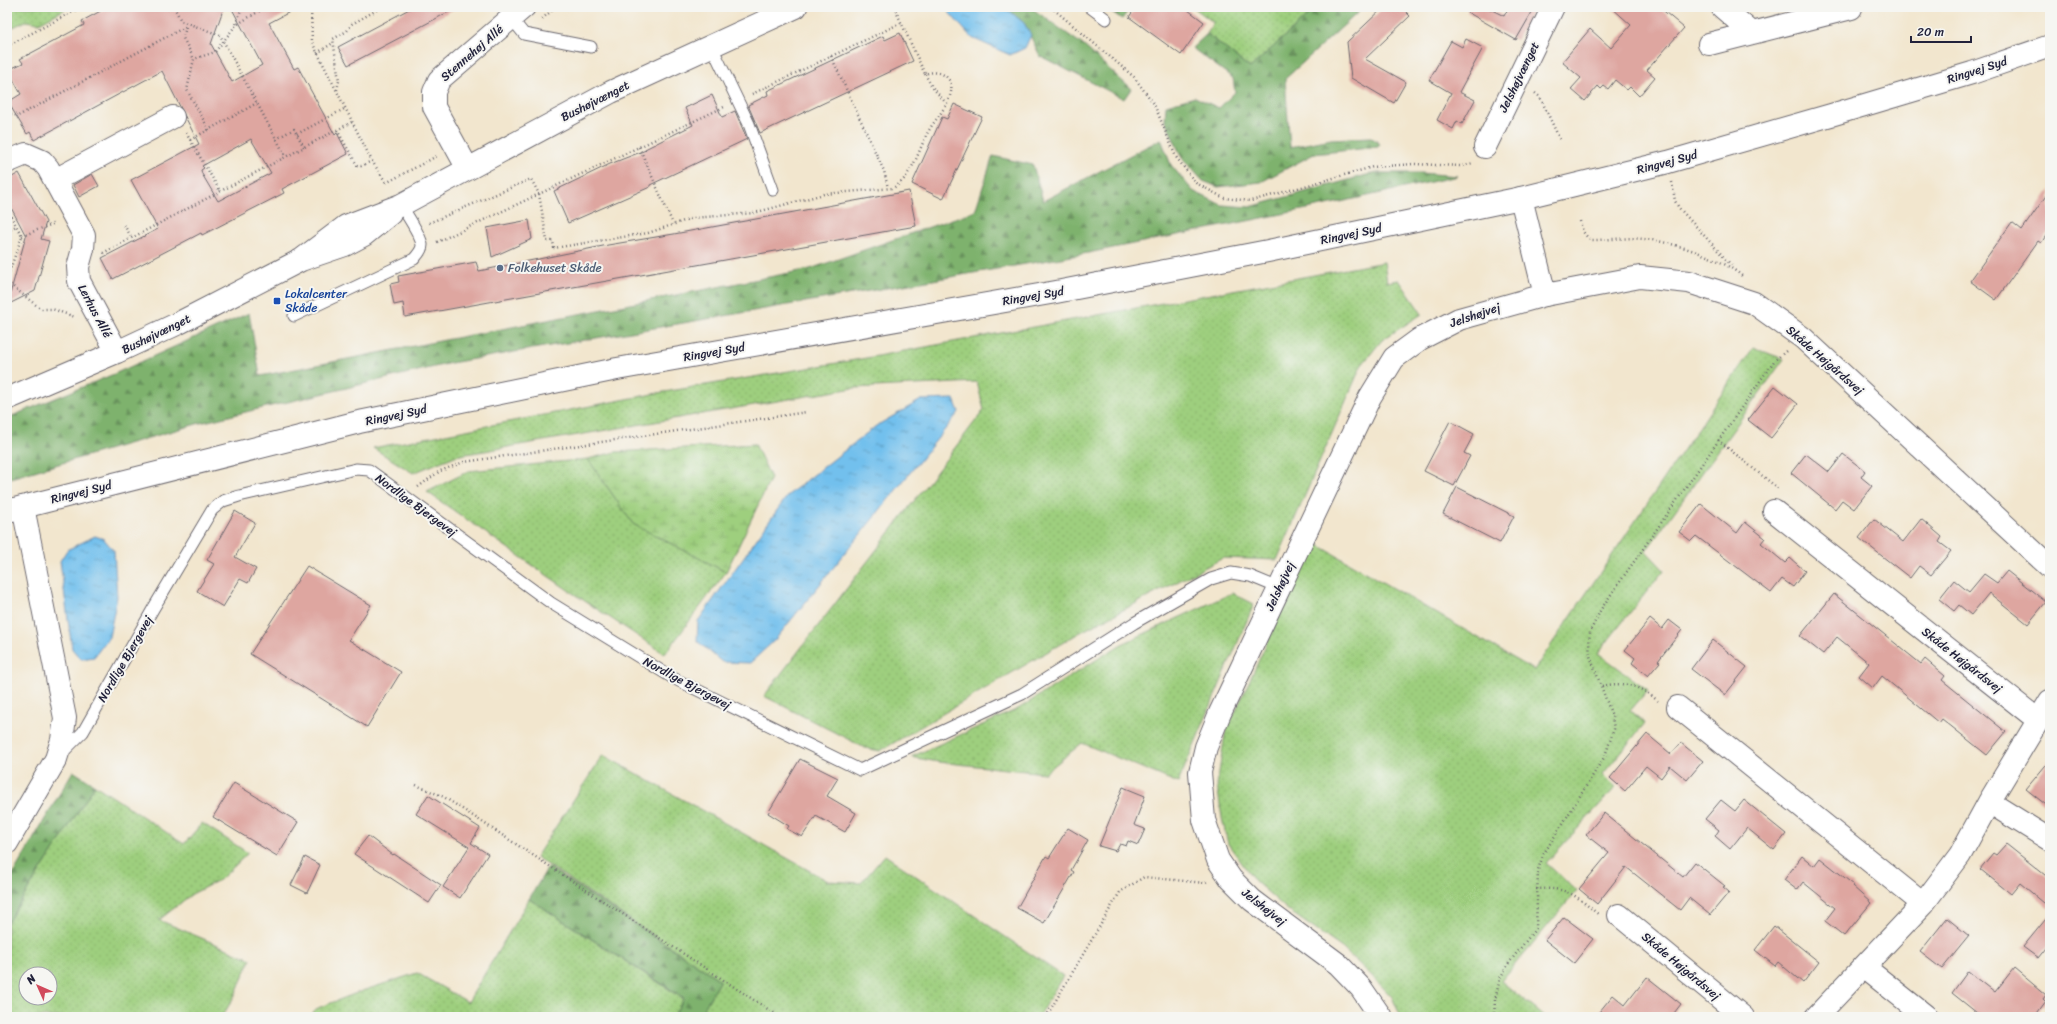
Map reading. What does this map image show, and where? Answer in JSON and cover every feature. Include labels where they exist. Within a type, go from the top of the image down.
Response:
[{"type":"street","name":"Bushøjvænget","points":[[7,399],[117,352],[186,320],[301,260],[349,243],[364,235],[401,205],[562,117],[711,45],[796,7]]},
{"type":"street","name":"Jelshøjvænget","points":[[1485,147],[1519,80],[1553,7]]},
{"type":"street","points":[[1722,7],[1752,33]]},
{"type":"street","points":[[1709,44],[1851,8]]},
{"type":"street","name":"Stennehøj Allé","points":[[468,169],[434,107],[433,99],[436,86],[444,74],[519,20]]},
{"type":"street","name":"Ringvej Syd","points":[[15,509],[359,422],[617,369],[1096,285],[1283,248],[1521,198],[1668,162],[1972,73],[2050,46]]},
{"type":"street","points":[[55,180],[173,117]]},
{"type":"street","name":"Lerhus Allé","points":[[7,162],[26,154],[34,156],[42,161],[55,180],[84,235],[83,249],[77,275],[79,281],[117,352]]},
{"type":"street","points":[[1521,198],[1545,295]]},
{"type":"street","name":"Skåde Højgårdsvej","points":[[1545,295],[1640,277],[1689,282],[1754,303],[1803,338],[2050,567]]},
{"type":"street","name":"Jelshøjvej","points":[[1381,1017],[1361,988],[1338,964],[1252,900],[1231,879],[1216,854],[1204,820],[1200,772],[1206,747],[1220,713],[1370,397],[1394,358],[1420,339],[1459,318],[1545,295]]},
{"type":"street","name":"Nordlige Bjergevej","points":[[7,843],[56,759],[62,740],[64,718],[15,509]]},
{"type":"street","name":"Skåde Højgårdsvej","points":[[1774,511],[2038,720]]},
{"type":"street","points":[[1816,1017],[1923,904],[1960,854],[1989,802],[2050,701]]},
{"type":"street","points":[[1678,707],[1923,904]]},
{"type":"street","points":[[1989,802],[2050,840]]},
{"type":"street","name":"Skåde Højgårdsvej","points":[[1620,915],[1743,1017]]},
{"type":"street","points":[[1864,967],[1927,1017]]},
{"type":"lane","points":[[1090,7],[1106,19]]},
{"type":"lane","points":[[519,20],[591,47]]},
{"type":"lane","points":[[711,45],[738,100],[773,190]]},
{"type":"lane","points":[[294,316],[414,259],[422,246],[401,205]]},
{"type":"lane","name":"Nordlige Bjergevej","points":[[56,759],[83,732],[153,609],[212,510],[223,501],[356,469],[369,470],[551,603],[667,674],[860,770],[1022,694],[1134,623],[1211,579],[1231,573],[1250,576],[1279,588]]},
{"type":"path","points":[[7,70],[10,60],[7,46],[82,7]]},
{"type":"path","points":[[174,7],[181,21],[187,25],[220,35],[286,157]]},
{"type":"path","points":[[194,59],[215,52],[236,25],[242,7]]},
{"type":"path","points":[[236,25],[266,7]]},
{"type":"path","points":[[311,7],[312,42],[372,161],[401,205]]},
{"type":"path","points":[[337,90],[339,81],[332,39],[346,31],[352,24],[382,7]]},
{"type":"path","points":[[519,20],[556,7]]},
{"type":"path","points":[[894,7],[932,87],[946,103]]},
{"type":"path","points":[[1051,7],[1134,77],[1154,104],[1176,157],[1196,183],[1224,198],[1251,201],[1373,167],[1413,164],[1450,166]]},
{"type":"path","points":[[420,250],[901,23]]},
{"type":"path","points":[[187,25],[183,38],[194,59],[187,90],[210,130]]},
{"type":"path","points":[[7,113],[18,116],[187,25]]},
{"type":"path","points":[[317,53],[333,43]]},
{"type":"path","points":[[831,56],[884,171],[888,188]]},
{"type":"path","points":[[414,230],[530,179],[540,194],[547,242],[553,241],[554,248],[648,233],[693,218],[754,213],[824,194],[888,188],[901,183],[910,171],[929,130],[946,103],[952,90],[950,81],[939,72],[932,71],[925,74]]},
{"type":"path","points":[[1519,80],[1540,97],[1560,140]]},
{"type":"path","points":[[190,140],[257,103]]},
{"type":"path","points":[[297,134],[346,108]]},
{"type":"path","points":[[173,117],[190,140],[220,191]]},
{"type":"path","points":[[80,258],[91,260],[352,122]]},
{"type":"path","points":[[276,139],[294,129],[304,147]]},
{"type":"path","points":[[337,130],[357,165],[361,166],[372,161]]},
{"type":"path","points":[[386,183],[456,146]]},
{"type":"path","points":[[639,147],[674,224]]},
{"type":"path","points":[[1668,162],[1675,201],[1679,208],[1733,268],[1758,290],[1754,303]]},
{"type":"path","points":[[7,209],[22,236]]},
{"type":"path","points":[[22,236],[38,231],[73,213]]},
{"type":"path","points":[[1580,221],[1582,231],[1592,240],[1644,239],[1691,250],[1733,268]]},
{"type":"path","points":[[124,225],[132,238]]},
{"type":"path","points":[[7,231],[16,226]]},
{"type":"path","points":[[7,278],[22,236]]},
{"type":"path","points":[[7,282],[41,309],[52,309],[76,317],[79,324]]},
{"type":"path","points":[[1494,1017],[1494,1000],[1500,978],[1509,963],[1536,928],[1538,920],[1536,889],[1538,870],[1543,855],[1605,756],[1612,739],[1614,729],[1612,716],[1590,656],[1590,632],[1601,609],[1774,361]]},
{"type":"path","points":[[404,497],[440,471],[464,462],[807,412]]},
{"type":"path","points":[[1718,440],[1786,496],[1774,511]]},
{"type":"path","points":[[1602,686],[1611,684],[1633,686],[1646,691],[1672,714],[1678,707]]},
{"type":"path","points":[[416,785],[444,797],[780,1017]]},
{"type":"path","points":[[1046,1017],[1120,892],[1144,877],[1205,883],[1224,869]]},
{"type":"path","points":[[1536,889],[1551,888],[1570,892],[1606,920],[1620,915]]},
{"type":"green space","points":[[7,7],[69,7],[39,23],[26,21],[7,30]]},
{"type":"green space","points":[[1005,7],[1030,7],[1083,45],[1131,89],[1124,99],[1040,56],[1024,23]]},
{"type":"green space","points":[[1105,7],[1131,7],[1122,19]]},
{"type":"green space","points":[[1193,7],[1317,7],[1250,68],[1207,34],[1213,22]]},
{"type":"green space","points":[[1317,7],[1364,7],[1285,79],[1290,147],[1331,139],[1371,137],[1380,144],[1378,147],[1314,154],[1261,182],[1218,187],[1203,181],[1182,158],[1165,120],[1166,105],[1195,97],[1219,108],[1235,92],[1233,78],[1192,48],[1207,34],[1250,68]]},
{"type":"green space","points":[[1161,139],[1171,165],[1193,191],[1222,205],[1250,207],[1374,173],[1421,173],[1458,176],[1327,205],[1078,255],[451,363],[200,423],[7,479],[7,418],[114,374],[249,313],[260,376],[810,269],[975,211],[993,156],[1033,165],[1043,201]]},
{"type":"green space","points":[[1384,262],[1387,282],[1399,280],[1422,314],[1382,340],[1361,366],[1277,560],[1223,558],[1079,633],[880,751],[865,748],[764,696],[984,410],[977,382],[854,388],[455,456],[413,473],[373,448],[658,393],[861,359]]},
{"type":"green space","points":[[1753,348],[1784,359],[1646,551],[1664,570],[1598,653],[1648,690],[1630,711],[1645,723],[1603,774],[1616,787],[1546,863],[1577,891],[1501,981],[1545,1017],[1401,1017],[1392,997],[1369,973],[1342,948],[1289,911],[1255,881],[1228,844],[1222,818],[1217,785],[1225,734],[1313,542],[1534,670]]},
{"type":"green space","points":[[755,444],[771,478],[726,572],[633,524],[588,459],[615,452]]},
{"type":"green space","points":[[588,459],[633,524],[726,572],[665,654],[571,592],[427,492],[469,471]]},
{"type":"green space","points":[[1232,593],[1254,604],[1178,783],[1082,743],[1045,773],[938,762],[911,757],[1018,709],[1120,645]]},
{"type":"green space","points":[[603,755],[828,881],[861,883],[885,855],[1063,976],[1038,1017],[699,1017],[720,980],[536,857]]},
{"type":"green space","points":[[73,771],[95,785],[7,923],[7,884]]},
{"type":"green space","points":[[95,785],[184,844],[202,823],[248,853],[221,879],[192,894],[159,920],[251,959],[235,995],[222,1017],[7,1017],[7,923]]},
{"type":"green space","points":[[548,867],[720,980],[699,1017],[673,1017],[684,998],[529,899]]},
{"type":"green space","points":[[529,899],[684,999],[673,1017],[309,1017],[318,1008],[362,991],[417,973],[468,1002]]},
{"type":"water","points":[[944,7],[1005,7],[1024,23],[1031,35],[1025,48],[1010,55],[972,38]]},
{"type":"water","points":[[954,399],[959,412],[775,640],[750,663],[722,662],[697,641],[698,621],[788,495],[876,426],[921,400]]},
{"type":"water","points":[[95,536],[104,539],[114,551],[117,597],[109,637],[94,657],[81,659],[72,649],[60,561],[67,550]]},
{"type":"building","points":[[108,7],[224,7],[211,44],[232,82],[262,65],[231,7],[299,7],[269,23],[294,69],[298,67],[335,135],[337,133],[348,154],[282,189],[284,193],[202,235],[201,233],[113,279],[102,258],[158,229],[131,180],[199,144],[162,71],[34,140],[30,132],[27,134],[8,102],[21,94],[8,70],[23,63],[20,59],[84,25],[82,21]],"holes":[[[251,139],[271,173],[218,201],[201,170],[204,168],[202,166]]]},
{"type":"building","points":[[413,7],[458,7],[348,65],[338,47]]},
{"type":"building","points":[[1136,7],[1184,7],[1204,22],[1181,55],[1129,17]]},
{"type":"building","points":[[1384,7],[1401,7],[1410,16],[1365,59],[1406,82],[1394,103],[1351,78],[1347,42]]},
{"type":"building","points":[[1469,7],[1486,7],[1504,16],[1509,7],[1535,7],[1516,40],[1467,12]]},
{"type":"building","points":[[1611,7],[1659,7],[1684,28],[1647,70],[1655,77],[1639,96],[1630,87],[1627,90],[1615,80],[1608,89],[1604,86],[1601,89],[1598,86],[1585,101],[1571,89],[1581,78],[1562,62],[1590,29],[1611,48],[1631,25]]},
{"type":"building","points":[[900,33],[913,61],[760,133],[748,105],[768,95],[767,91],[883,36],[885,40]]},
{"type":"building","points":[[1466,39],[1483,48],[1459,92],[1475,100],[1462,124],[1457,121],[1453,129],[1437,120],[1451,93],[1429,80],[1451,41],[1462,47]]},
{"type":"building","points":[[712,95],[722,117],[735,111],[747,139],[650,185],[650,187],[568,223],[554,191],[610,164],[646,150],[645,149],[693,125],[685,108]]},
{"type":"building","points":[[954,104],[982,117],[943,199],[912,184],[942,117],[947,119]]},
{"type":"building","points":[[19,173],[46,222],[41,239],[49,241],[35,291],[7,305],[26,236],[7,200],[7,180]]},
{"type":"building","points":[[92,174],[99,186],[79,197],[73,185]]},
{"type":"building","points":[[2050,190],[2050,230],[2041,243],[2038,241],[1996,300],[1970,281],[2012,222],[2022,230]]},
{"type":"building","points":[[909,191],[916,226],[405,317],[403,303],[394,305],[390,284],[399,282],[398,276],[476,262],[479,271],[608,245]]},
{"type":"building","points":[[529,220],[532,239],[492,257],[487,228]]},
{"type":"building","points":[[1775,386],[1798,404],[1771,438],[1748,420]]},
{"type":"building","points":[[1450,421],[1474,434],[1464,453],[1470,456],[1454,486],[1424,471]]},
{"type":"building","points":[[1806,454],[1829,472],[1843,454],[1865,471],[1861,477],[1872,486],[1854,509],[1842,500],[1835,509],[1791,473]]},
{"type":"building","points":[[1457,487],[1514,516],[1500,543],[1443,514]]},
{"type":"building","points":[[1701,504],[1737,533],[1745,522],[1765,538],[1761,543],[1785,563],[1790,558],[1805,571],[1793,587],[1782,579],[1771,593],[1696,536],[1691,541],[1679,532]]},
{"type":"building","points":[[235,511],[255,523],[235,557],[256,569],[248,583],[240,579],[223,607],[197,591],[214,564],[207,560]]},
{"type":"building","points":[[1874,519],[1903,542],[1921,519],[1942,537],[1939,542],[1951,551],[1931,575],[1919,566],[1910,578],[1859,538]]},
{"type":"building","points":[[307,566],[371,605],[349,640],[401,672],[367,727],[250,654]]},
{"type":"building","points":[[2007,571],[2046,602],[2028,624],[1989,593],[1971,615],[1959,605],[1954,611],[1939,599],[1954,580],[1969,592],[1984,574],[1997,583]]},
{"type":"building","points":[[1834,594],[1921,664],[1925,659],[1945,676],[1942,680],[2006,732],[1987,755],[1942,719],[1939,723],[1882,676],[1873,688],[1859,676],[1869,663],[1837,637],[1823,654],[1800,636]]},
{"type":"building","points":[[1650,619],[1662,629],[1669,620],[1682,630],[1658,661],[1660,662],[1648,676],[1632,663],[1635,658],[1625,650]]},
{"type":"building","points":[[1713,640],[1747,667],[1725,695],[1691,669]]},
{"type":"building","points":[[1647,734],[1671,754],[1681,743],[1703,761],[1687,780],[1670,766],[1661,778],[1646,766],[1625,791],[1610,778]]},
{"type":"building","points":[[800,759],[838,778],[827,796],[856,813],[845,832],[816,816],[802,837],[787,829],[789,826],[768,813]]},
{"type":"building","points":[[2050,760],[2050,808],[2026,789]]},
{"type":"building","points":[[234,783],[298,822],[277,856],[213,817]]},
{"type":"building","points":[[1123,787],[1145,796],[1134,825],[1145,829],[1138,845],[1128,841],[1126,846],[1120,844],[1116,851],[1099,846]]},
{"type":"building","points":[[428,795],[480,828],[471,843],[488,854],[460,898],[443,887],[469,847],[416,814]]},
{"type":"building","points":[[1721,800],[1735,811],[1744,800],[1786,834],[1774,850],[1747,828],[1730,849],[1715,836],[1719,830],[1705,819]]},
{"type":"building","points":[[1604,813],[1683,877],[1695,862],[1725,886],[1723,887],[1729,892],[1710,915],[1689,898],[1680,910],[1626,867],[1597,904],[1579,889],[1609,853],[1586,835]]},
{"type":"building","points":[[1068,828],[1088,840],[1071,870],[1074,872],[1044,923],[1017,908],[1046,856],[1049,858]]},
{"type":"building","points":[[368,836],[393,855],[394,854],[441,885],[429,903],[354,854]]},
{"type":"building","points":[[2006,844],[2050,879],[2050,908],[2020,883],[2011,894],[1980,869],[1993,853],[1996,855]]},
{"type":"building","points":[[1802,856],[1814,866],[1820,858],[1854,885],[1852,886],[1871,903],[1844,936],[1825,921],[1835,908],[1803,882],[1797,890],[1784,880]]},
{"type":"building","points":[[305,857],[320,865],[307,893],[291,885]]},
{"type":"building","points":[[2050,914],[2050,943],[2038,958],[2023,947]]},
{"type":"building","points":[[1564,917],[1593,939],[1574,963],[1545,940]]},
{"type":"building","points":[[1947,918],[1969,936],[1942,969],[1920,952]]},
{"type":"building","points":[[1774,926],[1819,962],[1803,983],[1778,962],[1775,966],[1755,950]]},
{"type":"building","points":[[2014,968],[2046,995],[2043,999],[2046,1002],[2035,1017],[1982,1017],[1952,993],[1968,971],[1995,992]]},
{"type":"building","points":[[1647,977],[1681,1004],[1671,1017],[1595,1017],[1613,995],[1625,1005]]},
{"type":"place","name":"Folkehuset Skåde","points":[[500,268]]},
{"type":"place","name":"Lokalcenter Skåde","points":[[277,301]]}]
